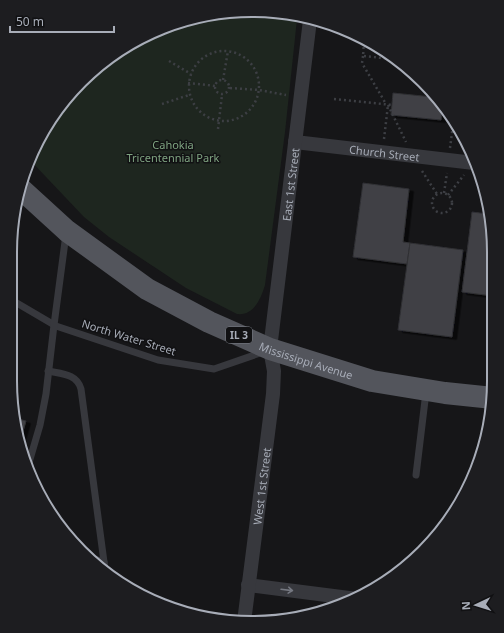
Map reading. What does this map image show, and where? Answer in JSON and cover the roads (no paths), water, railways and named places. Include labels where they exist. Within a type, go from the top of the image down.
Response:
[{"type":"main road","name":"Mississippi Avenue","points":[[25,192],[67,231],[147,288],[209,322],[270,349],[372,381],[426,390],[486,397]]},
{"type":"street","name":"East 1st Street","points":[[270,349],[309,24]]},
{"type":"street","name":"Church Street","points":[[295,142],[469,163]]},
{"type":"street","name":"West 1st Street","points":[[245,616],[273,394],[274,371],[270,349]]},
{"type":"street","points":[[248,585],[344,597]]},
{"type":"lane","points":[[30,459],[40,425],[67,231]]},
{"type":"lane","name":"North Water Street","points":[[17,303],[54,325],[158,360],[214,369],[270,349]]},
{"type":"lane","points":[[48,371],[72,377],[77,380],[81,389],[104,562]]},
{"type":"lane","points":[[416,475],[426,390]]},
{"type":"park label","name":"Cahokia Tricentennial Park","points":[[173,150]]}]
